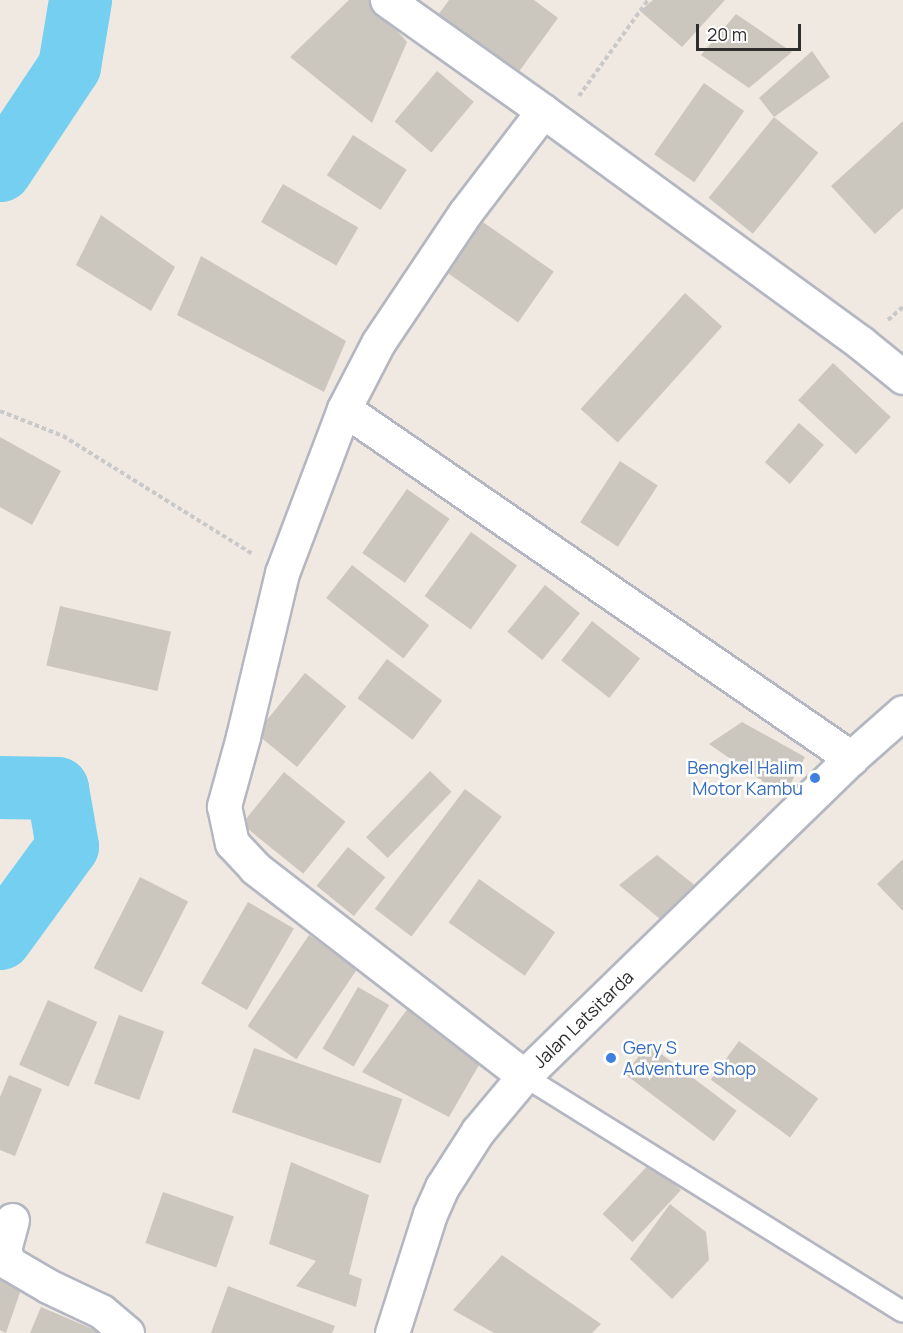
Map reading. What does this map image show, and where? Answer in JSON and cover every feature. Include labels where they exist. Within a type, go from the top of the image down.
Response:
[{"type":"street","points":[[387,0],[861,343],[903,377]]},
{"type":"street","points":[[524,1076],[255,868],[232,843],[224,806],[282,573],[344,409],[378,343],[458,222],[551,117]]},
{"type":"street","points":[[344,409],[851,758]]},
{"type":"street","name":"Jalan Latsitarda","points":[[392,1333],[430,1214],[442,1187],[478,1131],[524,1076],[851,758],[903,712]]},
{"type":"street","points":[[12,1220],[4,1250],[9,1263],[48,1286],[101,1311],[127,1333]]},
{"type":"lane","points":[[524,1076],[903,1312]]},
{"type":"path","points":[[551,117],[648,0]]},
{"type":"path","points":[[0,411],[63,436],[282,573]]},
{"type":"building","points":[[349,0],[370,0],[407,42],[372,123],[290,57]]},
{"type":"building","points":[[449,0],[534,0],[558,18],[518,73],[438,15]]},
{"type":"building","points":[[653,0],[725,0],[682,47],[640,11]]},
{"type":"building","points":[[736,14],[792,52],[749,88],[701,55]]},
{"type":"building","points":[[812,51],[830,77],[774,117],[759,98]]},
{"type":"building","points":[[437,71],[474,102],[431,152],[395,122]]},
{"type":"building","points":[[704,83],[744,111],[694,182],[654,154]]},
{"type":"building","points":[[774,117],[818,153],[753,234],[709,198]]},
{"type":"building","points":[[903,121],[903,208],[875,234],[831,186]]},
{"type":"building","points":[[353,135],[407,170],[381,210],[327,175]]},
{"type":"building","points":[[283,184],[358,228],[336,266],[261,222]]},
{"type":"building","points":[[101,215],[175,267],[151,311],[76,265]]},
{"type":"building","points":[[480,220],[554,272],[518,322],[444,271]]},
{"type":"building","points":[[201,256],[346,341],[324,392],[177,315]]},
{"type":"building","points":[[685,293],[722,326],[618,442],[581,409]]},
{"type":"building","points":[[833,363],[891,417],[856,454],[798,400]]},
{"type":"building","points":[[799,423],[824,445],[790,484],[765,462]]},
{"type":"building","points":[[0,437],[61,471],[32,525],[0,507]]},
{"type":"building","points":[[620,461],[658,486],[618,547],[580,522]]},
{"type":"building","points":[[407,489],[450,519],[405,583],[362,553]]},
{"type":"building","points":[[471,532],[517,566],[471,629],[425,596]]},
{"type":"building","points":[[352,565],[429,625],[403,658],[326,598]]},
{"type":"building","points":[[545,585],[580,613],[542,660],[507,632]]},
{"type":"building","points":[[60,606],[171,632],[157,691],[46,665]]},
{"type":"building","points":[[592,621],[640,659],[609,698],[561,660]]},
{"type":"building","points":[[387,659],[442,701],[413,740],[358,698]]},
{"type":"building","points":[[305,673],[346,706],[297,767],[256,734]]},
{"type":"building","points":[[742,722],[805,757],[784,796],[709,744]]},
{"type":"building","points":[[430,771],[452,792],[388,858],[366,837]]},
{"type":"building","points":[[284,772],[345,822],[303,874],[242,824]]},
{"type":"building","points":[[465,789],[502,817],[411,936],[375,909]]},
{"type":"building","points":[[348,847],[385,877],[354,916],[317,886]]},
{"type":"building","points":[[657,855],[697,887],[666,924],[619,885]]},
{"type":"building","points":[[903,859],[903,911],[877,884]]},
{"type":"building","points":[[140,877],[188,902],[142,992],[94,968]]},
{"type":"building","points":[[479,879],[555,932],[525,976],[449,922]]},
{"type":"building","points":[[248,902],[294,928],[247,1010],[201,983]]},
{"type":"building","points":[[309,935],[358,968],[296,1059],[247,1026]]},
{"type":"building","points":[[358,987],[389,1005],[354,1066],[323,1048]]},
{"type":"building","points":[[48,1000],[97,1022],[68,1087],[19,1065]]},
{"type":"building","points":[[413,1001],[479,1065],[449,1117],[362,1072]]},
{"type":"building","points":[[119,1015],[164,1031],[139,1100],[94,1084]]},
{"type":"building","points":[[739,1041],[818,1099],[790,1137],[711,1080]]},
{"type":"building","points":[[648,1044],[737,1111],[714,1141],[625,1074]]},
{"type":"building","points":[[254,1048],[402,1099],[380,1163],[232,1112]]},
{"type":"building","points":[[9,1075],[42,1089],[15,1156],[0,1150],[0,1097]]},
{"type":"building","points":[[291,1162],[369,1195],[349,1274],[362,1279],[356,1307],[296,1286],[316,1261],[269,1244]]},
{"type":"building","points":[[651,1162],[681,1190],[633,1242],[603,1214]]},
{"type":"building","points":[[163,1192],[234,1216],[216,1267],[145,1243]]},
{"type":"building","points":[[670,1204],[706,1232],[709,1260],[672,1299],[630,1259]]},
{"type":"building","points":[[502,1255],[601,1324],[592,1333],[494,1333],[453,1310]]},
{"type":"building","points":[[0,1272],[25,1278],[6,1333],[0,1330]]},
{"type":"building","points":[[228,1286],[335,1326],[332,1333],[211,1333]]},
{"type":"building","points":[[41,1307],[102,1333],[30,1333]]},
{"type":"waterway","points":[[0,170],[69,66],[80,0]]},
{"type":"waterway","points":[[0,787],[57,788],[67,846],[0,938]]},
{"type":"place","name":"Bengkel Halim Motor Kambu","points":[[815,778]]},
{"type":"place","name":"Gery S Adventure Shop","points":[[611,1058]]}]
